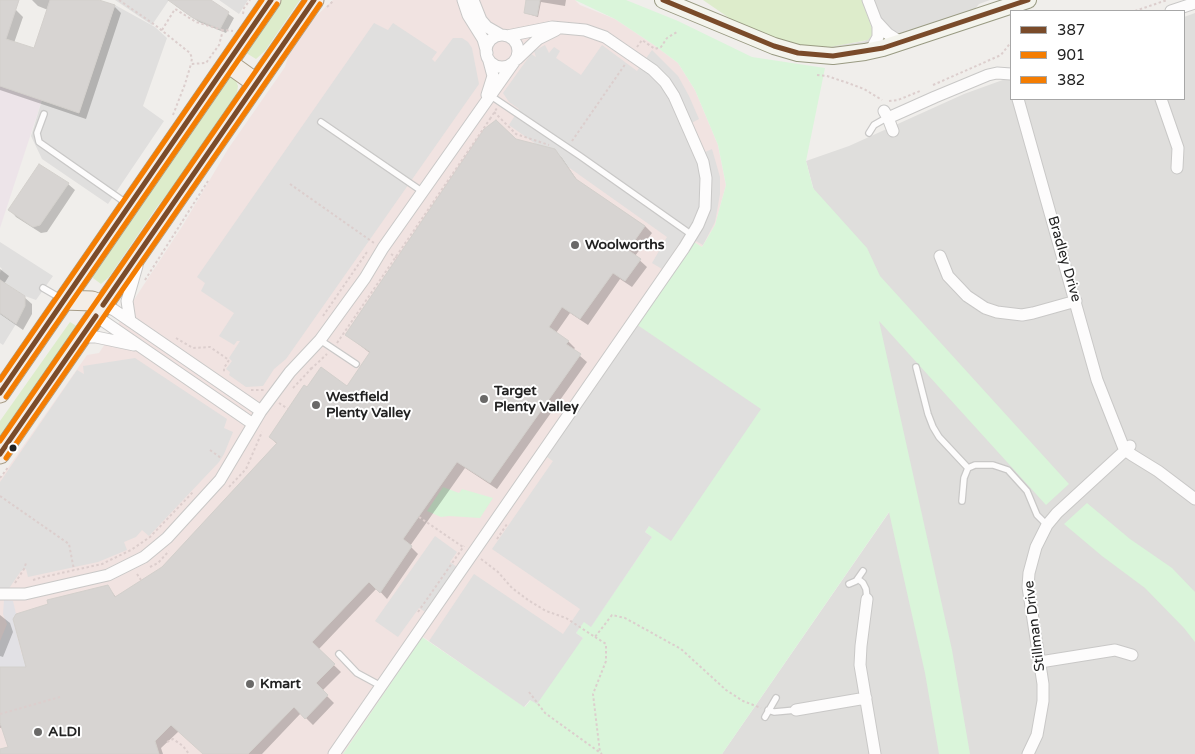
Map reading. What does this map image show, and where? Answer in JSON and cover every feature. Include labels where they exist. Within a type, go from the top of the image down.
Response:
[{"type":"main road","points":[[0,393],[228,63],[248,21],[271,0]]},
{"type":"main road","points":[[0,454],[314,0]]},
{"type":"main road","points":[[663,0],[774,46],[798,52],[834,56],[865,52],[902,43],[1028,0]]},
{"type":"main road","points":[[692,0],[739,32]]},
{"type":"main road","points":[[228,63],[256,83]]},
{"type":"main road","points":[[64,300],[82,307],[99,310]]},
{"type":"street","points":[[0,594],[25,594],[99,578],[118,571],[144,557],[167,538],[214,488],[225,473],[261,411],[286,377],[320,340],[365,278],[383,248],[480,109],[492,82],[492,71],[483,39],[468,15],[463,0]]},
{"type":"street","points":[[473,0],[481,20],[488,27],[513,39],[518,51],[515,62],[496,99],[480,109]]},
{"type":"street","points":[[865,52],[872,48],[878,37],[878,26],[868,0]]},
{"type":"street","points":[[1174,10],[1195,3]]},
{"type":"street","points":[[875,19],[886,32],[902,43]]},
{"type":"street","points":[[334,754],[692,235],[705,208],[705,168],[688,125],[670,88],[654,70],[632,54],[598,34],[572,28],[546,28],[495,38],[487,48],[488,58],[499,67],[507,66],[515,62],[531,45],[546,34],[572,28]]},
{"type":"street","points":[[894,131],[887,116],[988,75],[997,73],[1010,74]]},
{"type":"street","name":"Bradley Drive","points":[[1018,100],[1104,400],[1113,418],[1125,432],[1128,448],[1195,499]]},
{"type":"street","points":[[1161,100],[1178,148],[1177,168]]},
{"type":"street","points":[[130,321],[126,305],[128,294],[146,243]]},
{"type":"street","points":[[940,256],[948,276],[967,296],[985,308],[1008,314],[1033,314],[1076,302]]},
{"type":"street","points":[[99,310],[130,321],[261,411]]},
{"type":"street","points":[[99,310],[141,347],[252,424]]},
{"type":"street","points":[[76,344],[84,338],[93,336],[141,347]]},
{"type":"street","name":"Stillman Drive","points":[[1028,754],[1037,735],[1043,701],[1040,662],[1029,598],[1029,573],[1036,547],[1047,525],[1063,507],[1128,448]]},
{"type":"street","points":[[866,599],[860,656],[875,754]]},
{"type":"street","points":[[1040,662],[1115,650],[1132,656]]},
{"type":"street","points":[[796,710],[866,698]]},
{"type":"lane","points":[[248,21],[262,0]]},
{"type":"lane","points":[[496,99],[692,235]]},
{"type":"lane","points":[[44,114],[37,133],[39,142],[130,206]]},
{"type":"lane","points":[[869,134],[874,125],[887,116]]},
{"type":"lane","points":[[321,122],[423,192]]},
{"type":"lane","points":[[43,288],[64,300]]},
{"type":"lane","points":[[320,340],[356,364]]},
{"type":"lane","points":[[916,367],[933,428],[968,468]]},
{"type":"lane","points":[[962,501],[964,478],[968,468],[975,465],[993,465],[1008,470],[1028,491],[1037,515],[1047,525]]},
{"type":"lane","points":[[849,584],[858,579],[863,571]]},
{"type":"lane","points":[[858,579],[866,589],[866,599]]},
{"type":"lane","points":[[339,654],[357,673],[381,686]]},
{"type":"lane","points":[[764,717],[776,698]]},
{"type":"lane","points":[[768,710],[783,712],[796,710]]},
{"type":"path","points":[[119,0],[162,30],[190,53],[192,58],[185,84],[172,118]]},
{"type":"path","points":[[248,21],[244,8],[250,0]]},
{"type":"path","points":[[1138,10],[1167,0]]},
{"type":"path","points":[[162,30],[175,9],[196,22],[233,31]]},
{"type":"path","points":[[190,64],[206,63],[219,45],[223,30]]},
{"type":"path","points":[[494,112],[516,134],[550,145],[564,154],[642,40],[655,49],[677,32]]},
{"type":"path","points":[[933,85],[1001,55],[1010,43]]},
{"type":"path","points":[[817,75],[827,76],[864,89],[884,101],[898,100],[924,89]]},
{"type":"path","points":[[311,369],[333,349],[396,258],[494,112],[496,99]]},
{"type":"path","points":[[480,109],[490,118]]},
{"type":"path","points":[[290,184],[396,258]]},
{"type":"path","points":[[279,402],[288,409]]},
{"type":"path","points":[[210,450],[222,459],[220,463]]},
{"type":"path","points":[[29,582],[42,577],[102,564],[130,550],[150,537],[194,490]]},
{"type":"path","points":[[0,496],[69,544],[74,570]]},
{"type":"path","points":[[419,517],[498,572],[512,588],[528,600],[546,611],[566,618],[606,644],[606,661],[593,694],[601,753]]},
{"type":"path","points":[[13,594],[15,583],[26,564]]},
{"type":"path","points":[[596,637],[612,615],[625,618],[681,649],[734,695],[749,704],[768,710]]},
{"type":"path","points":[[529,692],[545,713],[601,753]]},
{"type":"path","points":[[0,714],[60,697]]},
{"type":"path","points":[[166,742],[173,738],[189,754]]},
{"type":"shaded area","points":[[115,0],[169,0],[152,25]]},
{"type":"shaded area","points":[[219,0],[248,0],[239,14]]},
{"type":"shaded area","name":"Westfield Plenty Valley","points":[[333,0],[575,0],[580,5],[615,19],[678,63],[695,90],[718,145],[726,185],[715,225],[702,247],[694,242],[649,526],[524,707],[423,637],[343,754],[0,754],[0,479],[87,355],[99,353],[183,225],[228,149],[285,67],[288,57],[308,24]]},
{"type":"shaded area","points":[[862,0],[990,0],[979,4],[974,10],[880,43],[848,48],[820,48],[865,41],[873,31]]},
{"type":"shaded area","points":[[115,5],[155,27],[167,38],[143,106],[164,121],[108,204],[42,159],[31,136],[42,100],[79,112]]},
{"type":"shaded area","points":[[1195,13],[1195,754],[722,754],[890,511],[839,284],[806,161],[849,146],[964,94],[1010,77],[1010,100],[1185,100],[1185,17]]},
{"type":"shaded area","points":[[374,23],[388,30],[393,23],[437,52],[432,59],[435,62],[453,38],[462,38],[472,48],[479,84],[286,359],[274,369],[263,386],[246,387],[229,375],[230,372],[226,369],[232,361],[229,358],[240,341],[237,341],[234,345],[219,336],[234,313],[201,291],[205,283],[197,277]]},
{"type":"shaded area","points":[[545,45],[549,53],[554,47],[560,51],[556,58],[581,75],[602,45],[637,71],[652,50],[678,76],[699,119],[682,128],[696,156],[712,149],[720,177],[720,194],[715,222],[703,245],[685,235],[662,269],[652,263],[667,237],[509,125],[519,109],[509,102],[503,93],[531,54],[536,57],[534,51]]},
{"type":"shaded area","points":[[0,86],[42,100],[0,228]]},
{"type":"shaded area","points":[[0,242],[53,276],[36,300],[25,296],[0,280],[2,269],[0,267]]},
{"type":"shaded area","points":[[0,313],[16,324],[3,345],[0,343]]},
{"type":"shaded area","points":[[636,324],[761,409],[671,541],[649,526],[645,532],[652,537],[591,627],[584,622],[576,633],[583,638],[537,704],[530,700],[524,707],[429,641],[474,574],[563,634],[580,609],[492,549],[553,461],[546,456]]},
{"type":"shaded area","points":[[135,358],[227,419],[224,428],[233,432],[224,454],[219,462],[149,536],[142,530],[136,537],[124,542],[127,550],[98,562],[28,577],[26,569],[21,571],[4,600],[0,600],[0,482],[77,370],[84,374],[83,366]]},
{"type":"shaded area","points":[[435,536],[457,552],[450,562],[461,570],[430,615],[419,608],[398,637],[375,621]]},
{"type":"shaded area","points":[[4,600],[13,601],[16,614],[13,619],[22,655],[28,654],[29,667],[0,667],[0,641],[7,624],[3,614]]},
{"type":"green space","points":[[277,0],[300,0],[265,51],[256,59],[243,51]]},
{"type":"green space","points":[[575,0],[626,0],[678,21],[752,57],[825,68],[806,161],[813,188],[867,248],[880,276],[1069,484],[1046,505],[879,321],[952,650],[970,754],[939,754],[925,673],[889,512],[722,754],[343,754],[422,637],[525,707],[583,638],[576,633],[584,621],[591,626],[652,537],[645,532],[649,526],[546,456],[694,242],[702,247],[715,225],[726,185],[718,145],[695,90],[678,63],[615,19]]},
{"type":"green space","points":[[703,0],[862,0],[873,31],[868,40],[830,47],[803,46],[781,41],[735,22]]},
{"type":"green space","points":[[226,74],[234,77],[238,86],[236,99],[206,145],[157,207],[109,277],[101,284],[93,278],[94,270]]},
{"type":"green space","points":[[70,322],[78,327],[0,444],[0,421]]},
{"type":"green space","points":[[443,487],[459,493],[462,489],[493,498],[480,518],[441,517],[427,511]]},
{"type":"green space","points":[[1087,503],[1130,539],[1172,568],[1195,592],[1195,642],[1145,588],[1102,556],[1064,524]]},
{"type":"building","points":[[0,0],[19,0],[6,39],[34,48],[50,0],[99,0],[115,5],[79,113],[0,86]]},
{"type":"building","points":[[168,0],[211,0],[229,12],[220,29],[193,18]]},
{"type":"building","points":[[526,0],[540,0],[537,16],[524,13]]},
{"type":"building","name":"Westfield Plenty Valley","points":[[496,120],[516,139],[555,149],[576,179],[645,226],[628,250],[641,259],[625,281],[613,273],[580,319],[562,307],[549,327],[569,341],[566,344],[581,354],[490,483],[457,462],[403,539],[412,546],[380,593],[369,582],[312,642],[335,664],[316,683],[328,695],[305,719],[294,707],[248,754],[203,754],[171,725],[155,741],[159,754],[0,754],[0,749],[8,747],[0,723],[0,667],[26,667],[13,619],[16,614],[48,604],[47,600],[108,585],[115,597],[162,567],[277,443],[269,437],[304,385],[307,387],[321,367],[347,386],[370,352],[345,335],[484,129]]},
{"type":"building","points":[[39,164],[69,183],[40,225],[33,227],[8,210]]},
{"type":"building","points":[[0,280],[25,296],[25,306],[16,324],[0,313]]},
{"type":"transit line","name":"382","points":[[0,380],[262,0]]},
{"type":"transit line","name":"387","points":[[0,393],[271,0]]},
{"type":"transit line","name":"382","points":[[0,441],[305,0]]},
{"type":"transit line","name":"387","points":[[103,305],[314,0]]},
{"type":"transit line","name":"387","points":[[663,0],[774,46],[798,53],[833,56],[883,48],[1028,0]]},
{"type":"transit line","name":"901","points":[[6,397],[277,4]]},
{"type":"transit line","name":"901","points":[[6,458],[320,4]]},
{"type":"transit line","name":"387","points":[[0,454],[96,316]]},
{"type":"place","name":"Woolworths","points":[[575,245]]},
{"type":"place","name":"Target Plenty Valley","points":[[484,399]]},
{"type":"place","name":"Westfield Plenty Valley","points":[[316,405]]},
{"type":"place","name":"Kmart","points":[[250,684]]},
{"type":"place","name":"ALDI","points":[[38,732]]}]
